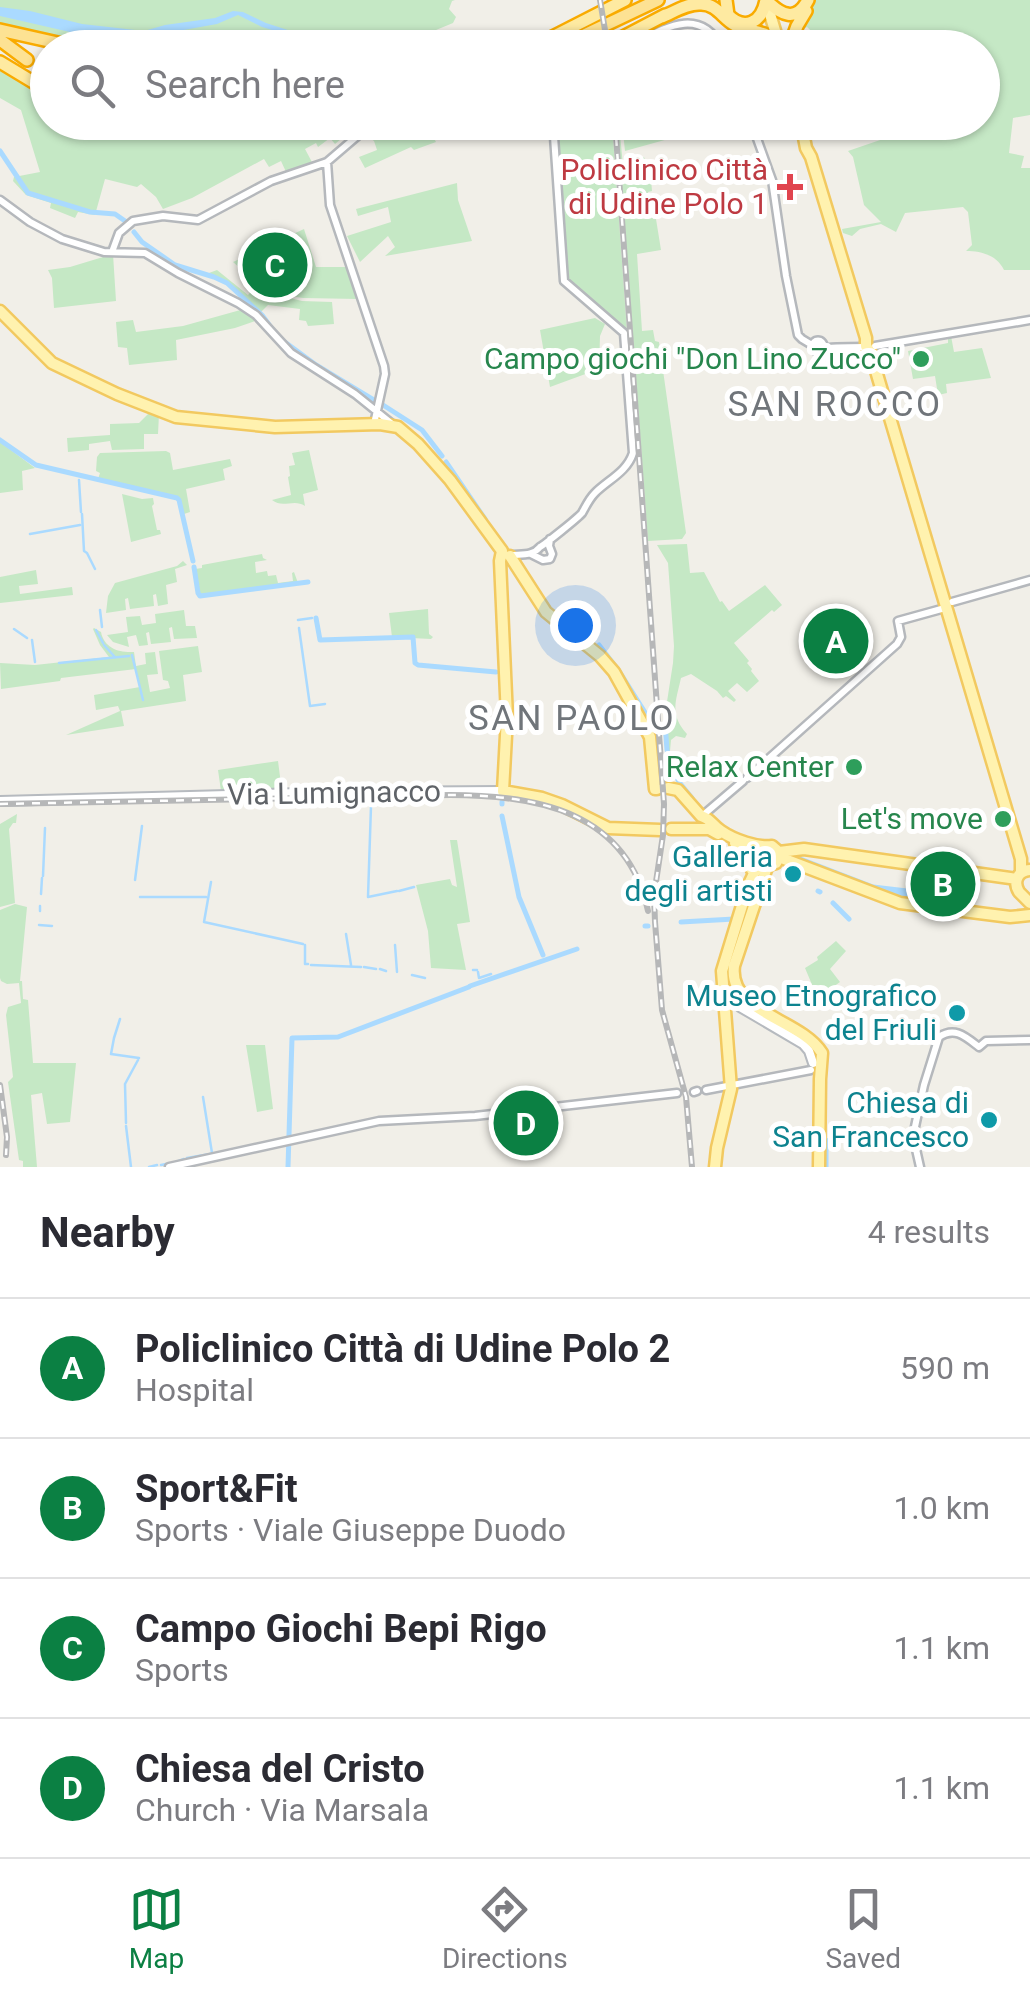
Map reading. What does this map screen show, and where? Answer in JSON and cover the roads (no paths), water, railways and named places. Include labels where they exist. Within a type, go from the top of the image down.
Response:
[{"type":"highway","points":[[566,30],[625,0]]},
{"type":"highway","points":[[595,30],[658,0]]},
{"type":"highway","points":[[607,30],[669,0]]},
{"type":"highway","points":[[637,30],[692,0]]},
{"type":"highway","points":[[726,0],[728,15],[742,24],[759,18],[766,0],[779,12],[788,14],[800,11],[810,0]]},
{"type":"highway","points":[[794,30],[810,0]]},
{"type":"highway","points":[[662,17],[705,4],[733,24],[751,30]]},
{"type":"highway","points":[[0,35],[30,42]]},
{"type":"highway","points":[[0,35],[30,40]]},
{"type":"highway","points":[[0,35],[27,60]]},
{"type":"highway","points":[[0,60],[30,78]]},
{"type":"main road","points":[[766,0],[777,30]]},
{"type":"main road","points":[[808,140],[1026,859],[1016,886],[1026,897]]},
{"type":"main road","points":[[3,314],[52,364],[176,417],[274,428],[374,424],[396,427],[411,436],[507,552],[546,612],[614,672],[652,740],[660,789],[678,790],[710,829],[750,851],[751,878],[723,966],[727,978],[746,1000],[809,1037],[822,1053],[816,1068]]},
{"type":"main road","points":[[503,791],[507,552]]},
{"type":"main road","name":"Via Lumignacco","points":[[0,801],[503,791],[548,800],[606,828],[666,830],[704,820]]},
{"type":"main road","points":[[704,820],[776,863],[779,854]]},
{"type":"main road","points":[[734,842],[764,857]]},
{"type":"main road","points":[[751,878],[773,847],[779,854],[901,904],[1010,917],[1030,914]]},
{"type":"main road","points":[[779,854],[801,848],[1024,872]]},
{"type":"main road","points":[[716,1167],[716,1148],[731,1091],[724,1004],[727,978],[734,966],[764,857]]},
{"type":"main road","points":[[727,978],[726,990],[740,1007],[809,1051],[816,1068],[819,1167]]},
{"type":"street","points":[[666,30],[682,23],[708,30]]},
{"type":"street","points":[[112,252],[119,233],[137,220],[167,216],[198,220],[271,182],[327,162],[353,140]]},
{"type":"street","points":[[535,554],[577,518],[594,494],[629,463],[633,453],[624,333],[564,280],[554,140]]},
{"type":"street","points":[[758,140],[771,176],[786,276],[802,340],[846,349],[1030,320]]},
{"type":"street","points":[[327,162],[330,204],[384,366],[374,424]]},
{"type":"street","points":[[0,200],[62,239],[91,250],[145,253],[238,302],[256,314],[292,353],[356,394],[396,427]]},
{"type":"street","points":[[507,552],[535,554],[543,560],[550,558],[552,552],[548,543]]},
{"type":"street","points":[[704,820],[898,644],[898,621],[1030,580]]},
{"type":"street","points":[[920,1167],[914,1132],[924,1085],[941,1038],[950,1034],[966,1037],[979,1047],[986,1040],[1030,1040]]},
{"type":"street","points":[[701,1091],[731,1091],[816,1068]]},
{"type":"street","points":[[168,1167],[380,1122],[675,1094]]},
{"type":"water","points":[[0,7],[82,24],[135,30],[61,30],[0,16]]},
{"type":"water","points":[[233,11],[288,30],[262,27],[238,15],[217,24],[184,30],[148,30]]},
{"type":"waterway","points":[[0,151],[28,193],[90,212],[115,214],[125,221]]},
{"type":"waterway","points":[[134,232],[175,265],[227,283],[262,315],[278,337],[377,402]]},
{"type":"waterway","points":[[383,405],[422,430],[442,456]]},
{"type":"waterway","points":[[0,440],[36,465],[177,498],[193,561]]},
{"type":"waterway","points":[[446,462],[485,519]]},
{"type":"waterway","points":[[79,480],[81,512]]},
{"type":"waterway","points":[[111,483],[125,486]]},
{"type":"waterway","points":[[82,514],[84,551],[95,569]]},
{"type":"waterway","points":[[30,534],[80,525]]},
{"type":"waterway","points":[[194,567],[200,596],[308,582]]},
{"type":"waterway","points":[[100,610],[102,627]]},
{"type":"waterway","points":[[298,620],[312,618]]},
{"type":"waterway","points":[[316,618],[320,640],[413,637],[418,665],[496,672]]},
{"type":"waterway","points":[[299,628],[310,706],[325,704]]},
{"type":"waterway","points":[[14,629],[27,638]]},
{"type":"waterway","points":[[96,630],[103,643]]},
{"type":"waterway","points":[[32,640],[35,662]]},
{"type":"waterway","points":[[104,645],[114,656]]},
{"type":"waterway","points":[[599,645],[653,720]]},
{"type":"waterway","points":[[132,655],[143,700]]},
{"type":"waterway","points":[[59,663],[129,656]]},
{"type":"waterway","points":[[665,723],[671,761]]},
{"type":"waterway","points":[[673,769],[692,798]]},
{"type":"waterway","points":[[371,806],[368,897],[397,891]]},
{"type":"waterway","points":[[502,816],[519,897],[543,955]]},
{"type":"waterway","points":[[135,880],[142,826]]},
{"type":"waterway","points":[[43,876],[45,828]]},
{"type":"waterway","points":[[790,855],[873,887],[907,891]]},
{"type":"waterway","points":[[41,894],[42,878]]},
{"type":"waterway","points":[[748,905],[757,880]]},
{"type":"waterway","points":[[211,882],[204,922],[303,944]]},
{"type":"waterway","points":[[399,891],[414,887]]},
{"type":"waterway","points":[[877,889],[913,897],[915,892]]},
{"type":"waterway","points":[[913,892],[947,902]]},
{"type":"waterway","points":[[140,897],[206,897]]},
{"type":"waterway","points":[[913,897],[932,899]]},
{"type":"waterway","points":[[833,903],[849,919]]},
{"type":"waterway","points":[[40,906],[40,911]]},
{"type":"waterway","points":[[681,922],[734,919]]},
{"type":"waterway","points":[[39,925],[52,926]]},
{"type":"waterway","points":[[346,934],[351,965]]},
{"type":"waterway","points":[[305,945],[308,964]]},
{"type":"waterway","points":[[395,945],[397,972]]},
{"type":"waterway","points":[[470,986],[577,949]]},
{"type":"waterway","points":[[311,965],[361,967]]},
{"type":"waterway","points":[[364,967],[376,969]]},
{"type":"waterway","points":[[380,969],[386,971]]},
{"type":"waterway","points":[[478,972],[479,978],[491,974]]},
{"type":"waterway","points":[[412,975],[425,978]]},
{"type":"waterway","points":[[288,1167],[292,1038],[338,1037],[469,987]]},
{"type":"waterway","points":[[951,1016],[956,1020]]},
{"type":"waterway","points":[[120,1019],[111,1054],[139,1058]]},
{"type":"waterway","points":[[126,1123],[125,1084],[138,1060]]},
{"type":"waterway","points":[[203,1097],[212,1153]]},
{"type":"waterway","points":[[126,1126],[131,1167]]},
{"type":"waterway","points":[[826,1167],[829,1140],[911,1144]]},
{"type":"waterway","points":[[187,1158],[210,1154]]},
{"type":"waterway","points":[[176,1162],[184,1159]]},
{"type":"waterway","points":[[161,1165],[166,1164]]},
{"type":"waterway","points":[[149,1167],[157,1165]]},
{"type":"railway","points":[[600,0],[605,30]]},
{"type":"railway","points":[[616,140],[664,804],[654,895],[655,922],[662,1010],[686,1097],[692,1167]]},
{"type":"railway","points":[[0,804],[450,795],[514,799],[545,805],[599,830],[620,851],[637,877],[648,911]]},
{"type":"railway","points":[[0,1085],[6,1155]]},
{"type":"place","name":"Policlinico Città di Udine Polo 1","points":[[790,187]]},
{"type":"place","name":"Campo Giochi Bepi Rigo","points":[[275,265]]},
{"type":"place","name":"Campo giochi \"Don Lino Zucco\"","points":[[921,359]]},
{"type":"place","name":"Policlinico Città di Udine Polo 2","points":[[836,641]]},
{"type":"place","name":"Relax Center","points":[[854,767]]},
{"type":"place","name":"Let's move","points":[[1003,819]]},
{"type":"place","name":"Galleria degli artisti","points":[[793,874]]},
{"type":"place","name":"Sport&Fit","points":[[943,884]]},
{"type":"place","name":"Museo Etnografico del Friuli","points":[[957,1013]]},
{"type":"place","name":"Chiesa di San Francesco","points":[[989,1120]]},
{"type":"place","name":"Chiesa del Cristo","points":[[526,1123]]},
{"type":"district","name":"SAN ROCCO","points":[[835,404]]},
{"type":"district","name":"SAN PAOLO","points":[[572,718]]}]
